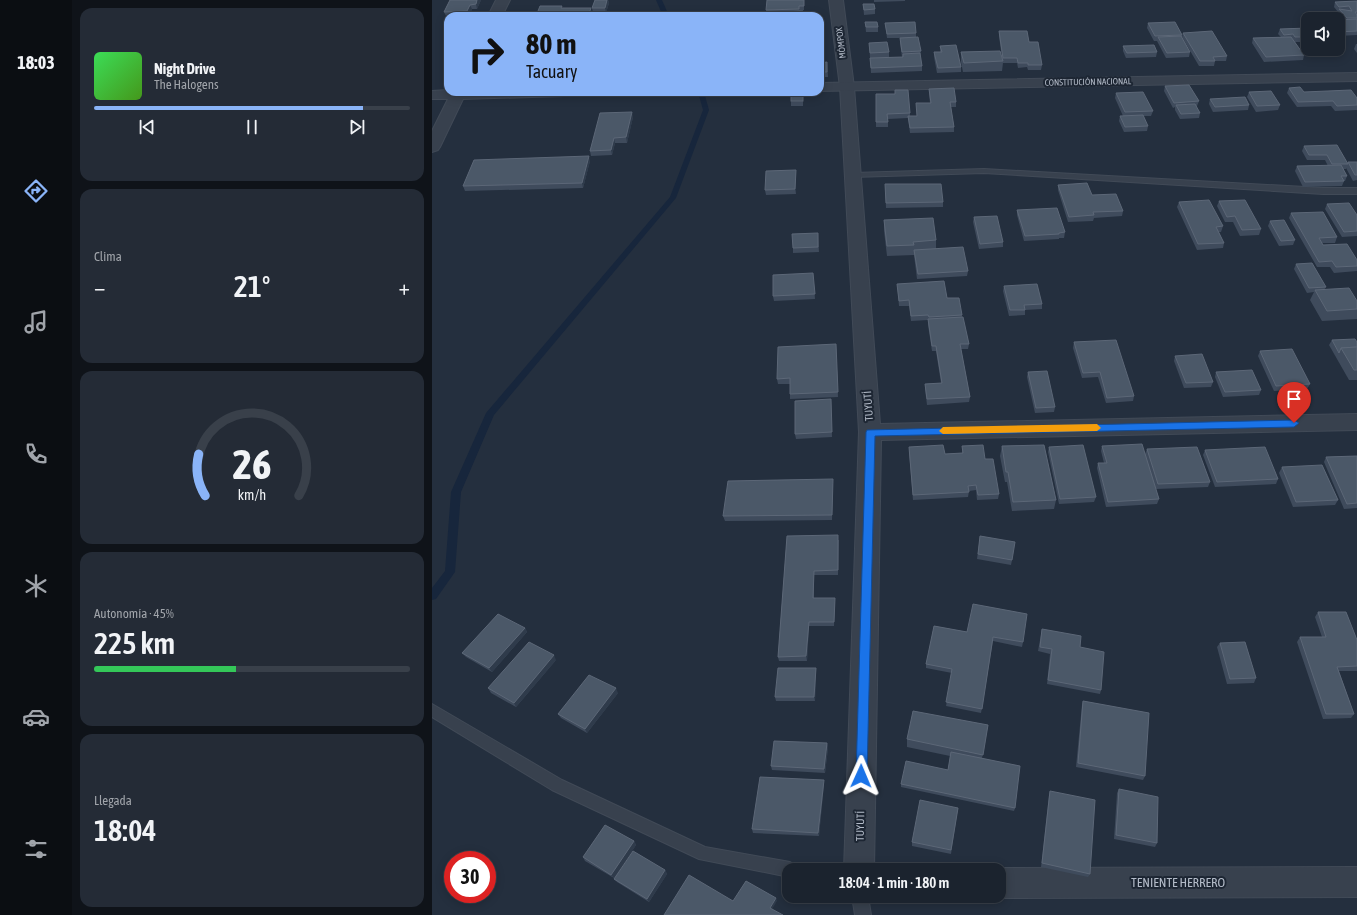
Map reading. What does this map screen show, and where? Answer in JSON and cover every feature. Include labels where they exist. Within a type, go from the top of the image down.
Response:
[{"type":"street","points":[[498,12],[503,0]]},
{"type":"street","name":"MÓMPOX","points":[[836,0],[847,87]]},
{"type":"street","name":"CONSTITUCIÓN NACIONAL","points":[[824,87],[1357,77]]},
{"type":"street","name":"TUYUTÍ","points":[[847,87],[870,432],[859,863]]},
{"type":"street","points":[[432,94],[444,94]]},
{"type":"street","points":[[432,147],[458,96]]},
{"type":"street","points":[[870,432],[1357,422]]},
{"type":"street","name":"TENIENTE HERRERO","points":[[1006,883],[1357,882]]},
{"type":"lane","points":[[853,175],[984,171],[1323,191],[1357,191]]},
{"type":"lane","points":[[432,710],[557,785],[704,854],[782,869]]},
{"type":"lane","points":[[861,903],[863,915]]},
{"type":"building","points":[[450,0],[477,0],[476,4],[470,5],[467,11],[444,12]]},
{"type":"building","points":[[595,0],[607,0],[605,8],[592,8]]},
{"type":"building","points":[[767,0],[804,0],[804,6],[799,6],[799,9],[766,10]]},
{"type":"building","points":[[1357,1],[1357,12],[1355,12],[1357,18],[1347,18],[1345,12],[1342,12],[1339,9],[1352,11],[1349,6],[1339,7],[1335,2]]},
{"type":"building","points":[[863,4],[874,4],[875,9],[864,10]]},
{"type":"building","points":[[540,6],[591,8],[590,12],[538,12]]},
{"type":"building","points":[[1357,19],[1357,31],[1345,32],[1345,20]]},
{"type":"building","points":[[865,22],[877,22],[878,27],[866,27]]},
{"type":"building","points":[[915,22],[916,33],[887,34],[885,23]]},
{"type":"building","points":[[1175,22],[1182,35],[1155,36],[1148,23]]},
{"type":"building","points":[[1301,28],[1301,37],[1295,37],[1293,34],[1284,35],[1280,29]]},
{"type":"building","points":[[999,31],[1027,31],[1029,42],[1038,42],[1042,65],[1018,63],[1017,58],[1003,58]]},
{"type":"building","points":[[1212,31],[1227,56],[1213,57],[1215,61],[1200,61],[1183,33]]},
{"type":"building","points":[[1181,36],[1190,52],[1167,53],[1158,37]]},
{"type":"building","points":[[918,37],[921,51],[902,52],[900,38]]},
{"type":"building","points":[[1291,37],[1301,51],[1301,55],[1266,57],[1253,38]]},
{"type":"building","points":[[887,42],[889,52],[870,53],[869,43]]},
{"type":"building","points":[[956,45],[961,67],[938,68],[934,52],[942,52],[940,46]]},
{"type":"building","points":[[1154,45],[1157,52],[1127,53],[1123,46]]},
{"type":"building","points":[[1000,51],[1003,61],[964,63],[961,52]]},
{"type":"building","points":[[920,53],[922,66],[871,68],[870,58],[903,57],[903,54]]},
{"type":"building","points":[[824,62],[827,62],[827,72],[824,72]]},
{"type":"building","points":[[1189,85],[1199,101],[1174,103],[1165,86]]},
{"type":"building","points":[[1300,87],[1304,92],[1351,90],[1357,98],[1357,105],[1337,106],[1333,101],[1298,102],[1289,88]]},
{"type":"building","points":[[954,88],[956,102],[950,102],[954,127],[910,128],[908,116],[917,116],[916,103],[931,103],[929,89]]},
{"type":"building","points":[[895,90],[908,90],[910,113],[887,114],[888,122],[876,122],[876,94],[895,94]]},
{"type":"building","points":[[1271,91],[1280,105],[1257,106],[1249,92]]},
{"type":"building","points":[[1143,92],[1153,111],[1125,112],[1116,93]]},
{"type":"building","points":[[791,96],[803,96],[803,101],[791,101]]},
{"type":"building","points":[[1245,97],[1249,105],[1215,107],[1210,99]]},
{"type":"building","points":[[1195,104],[1200,113],[1181,114],[1176,105]]},
{"type":"building","points":[[632,112],[626,137],[614,138],[611,150],[590,151],[600,113]]},
{"type":"building","points":[[1143,115],[1148,126],[1125,127],[1120,116]]},
{"type":"building","points":[[1337,145],[1348,164],[1332,164],[1327,155],[1309,155],[1304,146]]},
{"type":"building","points":[[589,156],[582,183],[463,186],[474,160]]},
{"type":"building","points":[[1348,162],[1357,162],[1357,175],[1355,175]]},
{"type":"building","points":[[1341,165],[1347,176],[1341,176],[1344,181],[1305,182],[1297,166]]},
{"type":"building","points":[[796,170],[795,189],[765,190],[766,171]]},
{"type":"building","points":[[1087,183],[1092,195],[1116,194],[1123,211],[1093,212],[1094,215],[1069,217],[1058,185]]},
{"type":"building","points":[[885,184],[941,184],[943,202],[886,203]]},
{"type":"building","points":[[1209,200],[1223,226],[1216,227],[1224,243],[1198,244],[1179,202]]},
{"type":"building","points":[[1245,200],[1261,229],[1242,230],[1235,216],[1227,217],[1219,201]]},
{"type":"building","points":[[1349,203],[1357,215],[1357,231],[1344,232],[1327,204]]},
{"type":"building","points":[[1057,208],[1065,232],[1059,234],[1025,236],[1017,210]]},
{"type":"building","points":[[1323,212],[1337,237],[1319,238],[1323,245],[1347,244],[1357,260],[1357,266],[1336,267],[1332,261],[1319,262],[1291,213]]},
{"type":"building","points":[[997,216],[1003,242],[980,244],[974,217]]},
{"type":"building","points":[[933,218],[936,240],[913,242],[914,245],[887,246],[884,220]]},
{"type":"building","points":[[1284,220],[1295,240],[1281,241],[1270,221]]},
{"type":"building","points":[[818,233],[818,247],[793,248],[792,234]]},
{"type":"building","points":[[963,247],[968,271],[918,274],[914,250]]},
{"type":"building","points":[[1312,263],[1326,287],[1309,288],[1296,264]]},
{"type":"building","points":[[813,273],[815,294],[773,296],[773,275]]},
{"type":"building","points":[[944,281],[947,298],[959,298],[962,315],[929,317],[928,315],[911,316],[909,300],[899,301],[897,284]]},
{"type":"building","points":[[1037,284],[1042,304],[1024,305],[1025,310],[1010,310],[1004,286]]},
{"type":"building","points":[[1349,288],[1357,301],[1357,309],[1327,311],[1315,290]]},
{"type":"building","points":[[963,317],[969,344],[960,344],[970,397],[927,399],[925,384],[942,383],[936,346],[932,346],[928,319]]},
{"type":"building","points":[[1355,339],[1357,342],[1357,347],[1341,348],[1339,353],[1332,340]]},
{"type":"building","points":[[1116,340],[1134,396],[1107,398],[1100,372],[1083,373],[1074,342]]},
{"type":"building","points":[[836,344],[838,392],[790,394],[790,378],[777,379],[778,347]]},
{"type":"building","points":[[1357,347],[1357,370],[1354,370],[1341,348]]},
{"type":"building","points":[[1292,349],[1310,384],[1276,386],[1260,351]]},
{"type":"building","points":[[1202,354],[1213,382],[1186,383],[1175,356]]},
{"type":"building","points":[[1252,370],[1261,390],[1225,392],[1216,372]]},
{"type":"building","points":[[1047,371],[1055,407],[1036,408],[1028,372]]},
{"type":"building","points":[[831,399],[832,432],[795,434],[795,401]]},
{"type":"building","points":[[1142,444],[1159,499],[1108,502],[1098,463],[1107,463],[1102,446]]},
{"type":"building","points":[[943,445],[945,454],[963,453],[962,446],[983,445],[985,459],[993,459],[999,494],[978,495],[976,485],[968,486],[969,492],[913,495],[909,447]]},
{"type":"building","points":[[1044,445],[1056,500],[1013,502],[1002,446]]},
{"type":"building","points":[[1083,445],[1096,497],[1060,499],[1049,447]]},
{"type":"building","points":[[1197,447],[1210,482],[1158,484],[1147,449]]},
{"type":"building","points":[[1265,447],[1278,479],[1217,482],[1205,450]]},
{"type":"building","points":[[1357,456],[1357,503],[1347,504],[1326,457]]},
{"type":"building","points":[[1322,465],[1338,500],[1296,502],[1282,467]]},
{"type":"building","points":[[833,479],[832,515],[723,516],[728,481]]},
{"type":"building","points":[[838,535],[838,570],[814,571],[813,598],[835,598],[834,622],[809,622],[806,656],[778,657],[787,536]]},
{"type":"building","points":[[980,536],[1015,542],[1012,560],[978,554]]},
{"type":"building","points":[[973,604],[1027,614],[1023,642],[993,637],[982,709],[946,702],[952,669],[926,664],[934,626],[967,632]]},
{"type":"building","points":[[1318,612],[1346,612],[1357,640],[1357,666],[1337,667],[1354,714],[1326,714],[1300,637],[1326,637]]},
{"type":"building","points":[[498,614],[525,628],[489,668],[462,653]]},
{"type":"building","points":[[1042,629],[1081,636],[1080,647],[1104,652],[1101,690],[1048,680],[1052,649],[1040,647]]},
{"type":"building","points":[[529,642],[554,655],[514,703],[488,688]]},
{"type":"building","points":[[1245,642],[1256,678],[1230,679],[1220,643]]},
{"type":"building","points":[[778,668],[816,668],[814,697],[775,697]]},
{"type":"building","points":[[589,675],[616,688],[585,729],[558,714]]},
{"type":"building","points":[[1083,701],[1149,713],[1145,776],[1078,763]]},
{"type":"building","points":[[913,711],[988,725],[983,755],[907,739]]},
{"type":"building","points":[[774,741],[827,743],[824,769],[771,766]]},
{"type":"building","points":[[951,752],[1020,766],[1015,808],[901,784],[906,761],[948,770]]},
{"type":"building","points":[[760,777],[824,780],[818,833],[752,829]]},
{"type":"building","points":[[1119,789],[1158,797],[1157,843],[1116,835]]},
{"type":"building","points":[[1050,791],[1095,800],[1090,874],[1042,863]]},
{"type":"building","points":[[920,800],[958,808],[951,850],[912,842]]},
{"type":"building","points":[[605,825],[634,841],[611,875],[583,857]]},
{"type":"building","points":[[633,851],[665,870],[647,899],[614,879]]},
{"type":"building","points":[[689,875],[733,901],[746,881],[776,898],[770,908],[783,915],[664,915]]},
{"type":"waterway","points":[[659,0],[664,12]]},
{"type":"waterway","points":[[432,596],[450,572],[456,492],[490,413],[673,198],[706,110],[702,96]]},
{"type":"slow traffic","points":[[943,431],[1097,428]]},
{"type":"route","points":[[861,776],[870,432],[1294,423]]}]
